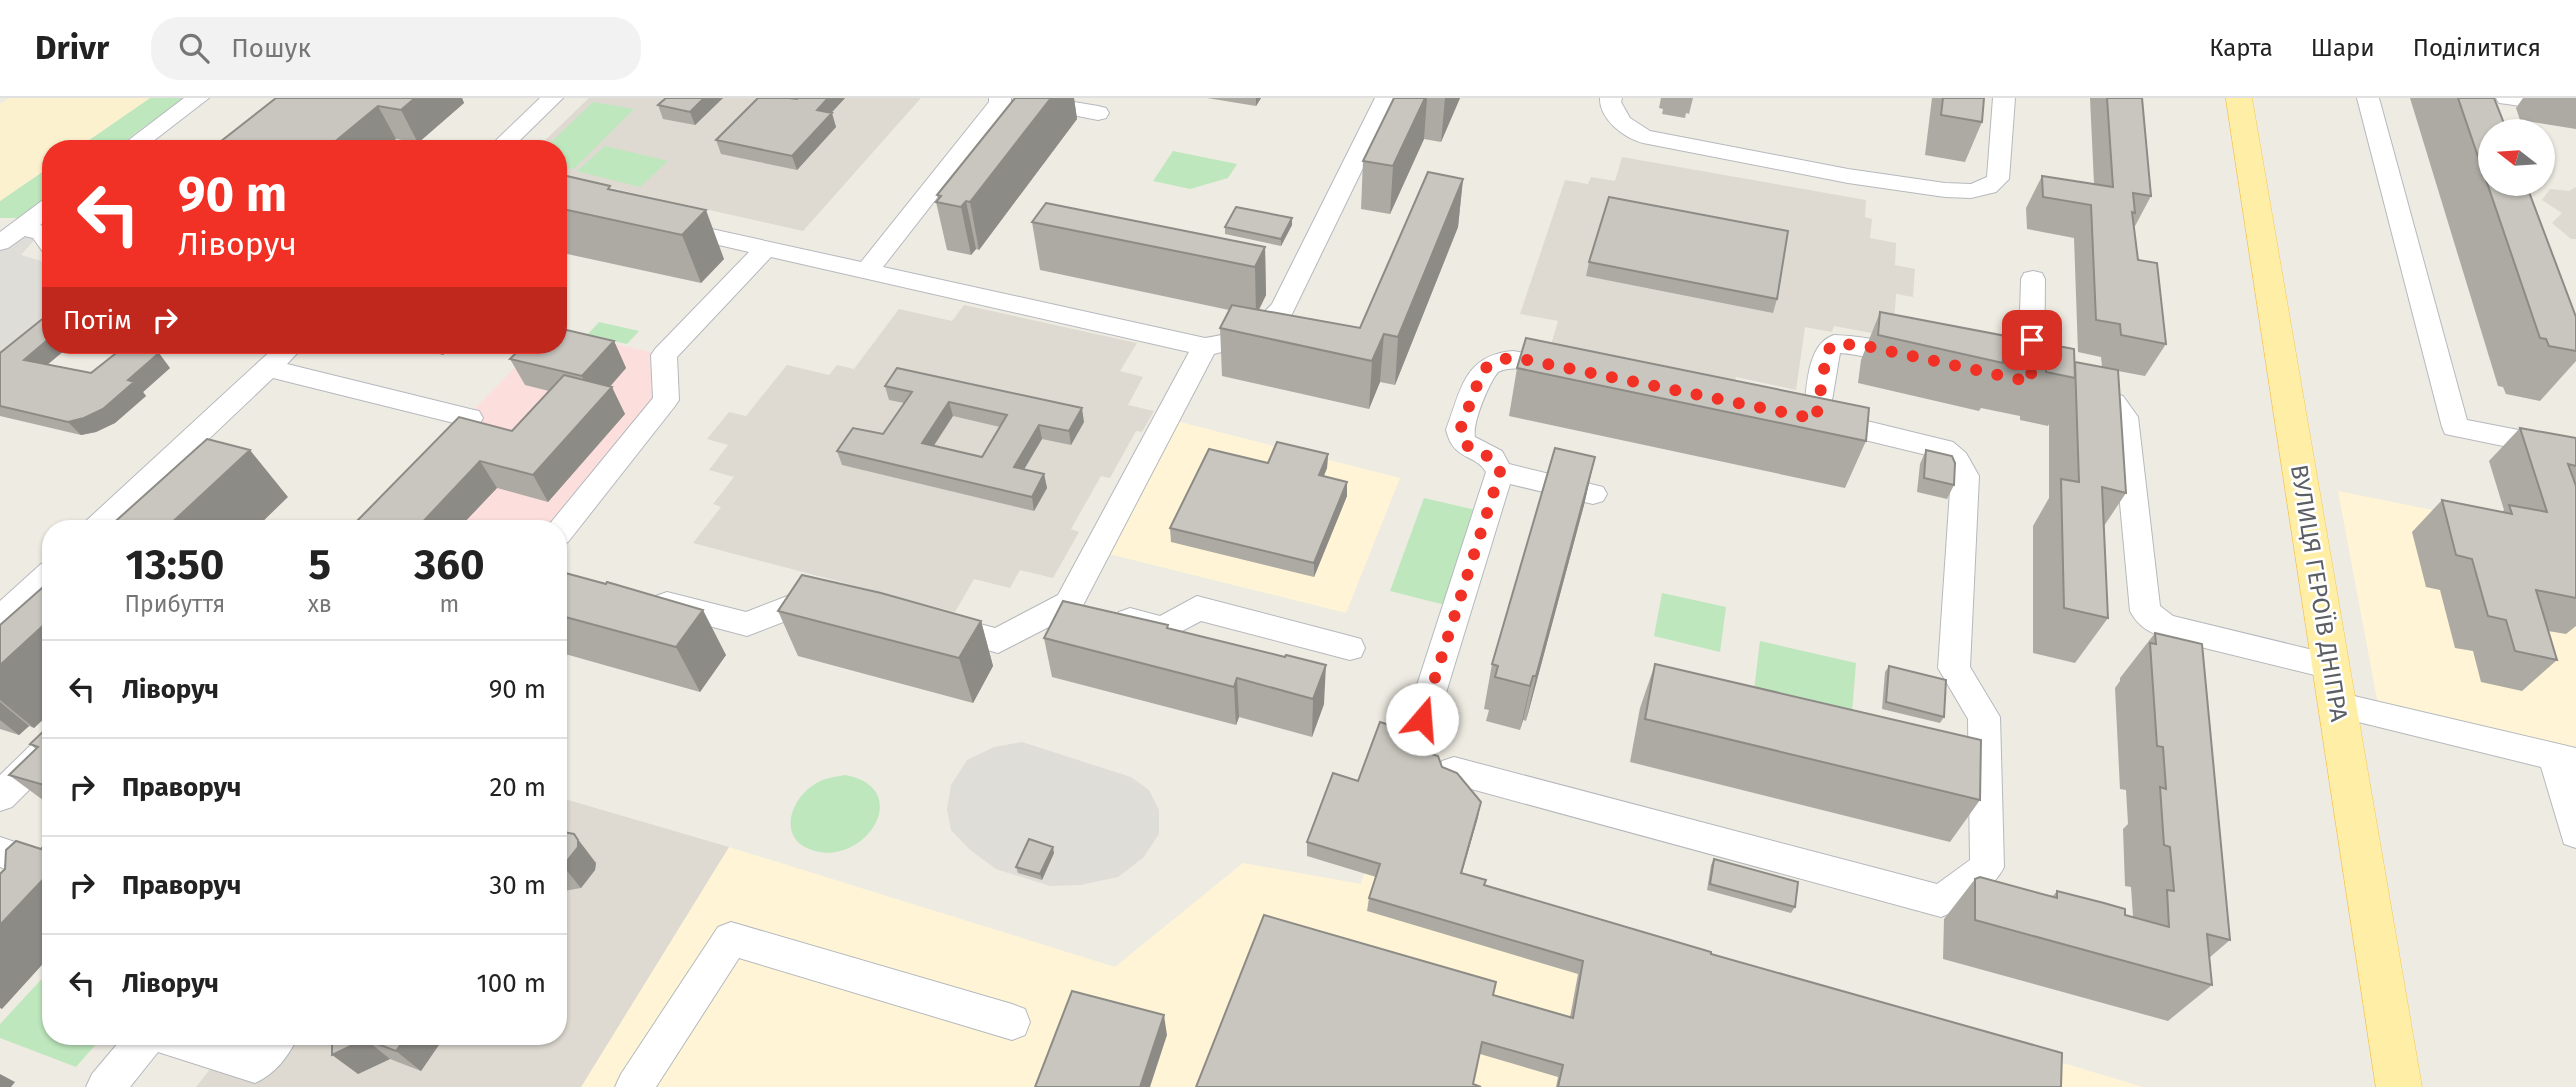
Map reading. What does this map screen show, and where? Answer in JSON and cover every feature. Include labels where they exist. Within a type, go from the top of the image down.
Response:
[{"type":"main road","name":"ВУЛИЦЯ ГЕРОЇВ ДНІПРА","points":[[2239,98],[2399,1087]]},
{"type":"street","points":[[140,140],[198,98]]},
{"type":"street","points":[[508,140],[552,98]]},
{"type":"street","points":[[868,270],[1000,103],[1000,98]]},
{"type":"street","points":[[1012,98],[1098,113]]},
{"type":"street","points":[[649,222],[1205,347],[1234,343],[1265,329],[1283,308],[1386,98]]},
{"type":"street","points":[[1611,98],[1616,116],[1627,128],[1643,136],[1848,176],[1945,190],[1971,191],[1988,187],[1998,179],[2004,98]]},
{"type":"street","points":[[2368,98],[2455,427],[2576,451]]},
{"type":"street","points":[[2507,98],[2576,108]]},
{"type":"street","points":[[0,243],[42,212]]},
{"type":"street","points":[[21,227],[42,233]]},
{"type":"street","points":[[567,523],[666,400],[664,355],[766,247]]},
{"type":"street","points":[[2033,279],[2019,379],[2099,396],[2122,407],[2130,451],[2143,599],[2146,611],[2156,622],[2334,685],[2565,760],[2576,833]]},
{"type":"street","points":[[1454,771],[1941,901],[1987,867],[1984,717],[1954,668],[1965,476],[1961,466],[1955,456],[1943,449],[1803,416],[1827,351],[1834,344],[1861,345],[1933,361]]},
{"type":"street","points":[[1091,609],[1205,347]]},
{"type":"street","points":[[106,520],[282,354]]},
{"type":"street","points":[[1583,372],[1518,358],[1496,361],[1482,372],[1460,430],[1462,439],[1473,451],[1492,458],[1500,472],[1593,494]]},
{"type":"street","points":[[267,368],[470,418]]},
{"type":"street","points":[[1422,719],[1500,472]]},
{"type":"street","points":[[0,620],[42,580]]},
{"type":"street","points":[[646,598],[747,624],[820,596],[845,602]]},
{"type":"street","points":[[922,621],[998,641],[1091,609],[1163,629],[1197,608],[1350,648]]},
{"type":"street","points":[[0,797],[27,758]]},
{"type":"street","points":[[0,852],[42,878]]},
{"type":"street","points":[[634,1087],[731,939],[1012,1022]]},
{"type":"street","points":[[106,1087],[141,1045]]},
{"type":"street","points":[[193,1045],[255,1064],[271,1045]]},
{"type":"shaded area","points":[[589,98],[921,98],[803,231],[567,178],[567,140],[545,140]]},
{"type":"shaded area","points":[[1622,157],[1866,200],[1865,217],[1872,219],[1870,238],[1896,243],[1895,265],[1915,269],[1913,297],[1896,294],[1893,337],[1834,326],[1832,332],[1805,327],[1796,390],[1736,377],[1732,396],[1549,351],[1558,321],[1520,314],[1565,180],[1588,184],[1591,177],[1615,181]]},
{"type":"shaded area","points":[[2576,187],[2576,239],[2571,239],[2552,223],[2562,213],[2542,200],[2545,196],[2555,196],[2555,190],[2569,191]]},
{"type":"shaded area","points":[[23,234],[37,237],[21,255],[42,261],[42,342],[0,377],[0,251]]},
{"type":"shaded area","points":[[964,305],[1137,343],[1120,371],[1143,377],[1128,405],[1154,411],[1142,432],[1136,431],[1110,478],[1101,476],[1071,529],[1079,532],[1053,578],[1020,570],[1010,588],[974,579],[955,612],[693,543],[721,507],[713,504],[734,477],[709,470],[728,445],[707,439],[729,412],[746,416],[787,365],[829,375],[837,365],[854,369],[899,309],[952,321]]},
{"type":"shaded area","points":[[567,333],[664,355],[666,400],[565,520],[366,520],[528,354],[567,354]]},
{"type":"shaded area","points":[[1176,421],[1400,478],[1346,613],[1105,553]]},
{"type":"shaded area","points":[[2338,491],[2576,539],[2576,750],[2378,705]]},
{"type":"shaded area","points":[[1022,742],[1131,777],[1149,790],[1159,810],[1159,834],[1143,858],[1118,877],[1081,885],[1050,886],[996,869],[969,849],[951,830],[947,809],[951,785],[967,760],[994,747]]},
{"type":"shaded area","points":[[567,800],[729,847],[581,1087],[196,1087],[229,1045],[567,1045]]},
{"type":"shaded area","points":[[729,847],[1115,967],[1243,863],[1361,884],[1370,855],[2143,1087],[581,1087]]},
{"type":"green space","points":[[150,98],[184,98],[126,140],[89,140]]},
{"type":"green space","points":[[593,102],[634,109],[574,169],[567,168],[567,140],[553,140]]},
{"type":"green space","points":[[605,146],[668,161],[640,187],[577,171]]},
{"type":"green space","points":[[1173,151],[1237,164],[1228,178],[1190,189],[1153,181]]},
{"type":"green space","points":[[42,172],[42,201],[19,218],[0,218],[0,201]]},
{"type":"green space","points":[[599,322],[639,331],[627,344],[587,335]]},
{"type":"green space","points":[[1424,498],[1480,511],[1449,606],[1390,591]]},
{"type":"green space","points":[[1662,593],[1726,607],[1720,652],[1654,636]]},
{"type":"green space","points":[[1760,641],[1856,663],[1852,713],[1754,690]]},
{"type":"green space","points":[[845,775],[866,783],[877,795],[880,809],[875,824],[864,838],[850,848],[832,852],[812,850],[801,845],[791,828],[791,818],[799,799],[818,782]]},
{"type":"green space","points":[[42,979],[42,1045],[95,1045],[76,1067],[0,1038],[0,1024]]},
{"type":"sand","points":[[9,98],[150,98],[89,140],[42,140],[42,172],[0,201],[0,104]]},
{"type":"building","points":[[276,98],[415,98],[401,110],[378,106],[337,140],[222,140]]},
{"type":"building","points":[[666,98],[704,98],[690,112],[658,105]]},
{"type":"building","points":[[758,98],[828,98],[817,110],[832,113],[792,156],[716,140]]},
{"type":"building","points":[[1015,98],[1051,98],[970,202],[966,201],[961,207],[936,202],[941,196],[937,195]]},
{"type":"building","points":[[1394,98],[1425,98],[1393,166],[1363,161]]},
{"type":"building","points":[[1943,98],[1984,98],[1982,122],[1941,115]]},
{"type":"building","points":[[2107,98],[2142,98],[2151,196],[2133,193],[2135,213],[2132,212],[2138,260],[2157,263],[2166,344],[2121,335],[2120,324],[2096,320],[2091,205],[2043,197],[2042,176],[2113,187]]},
{"type":"building","points":[[2458,98],[2494,98],[2502,119],[2478,119],[2478,157]]},
{"type":"building","points":[[1428,172],[1463,179],[1398,337],[1384,334],[1372,361],[1220,328],[1232,305],[1360,328]]},
{"type":"building","points":[[567,176],[610,186],[608,189],[706,210],[682,235],[567,210]]},
{"type":"building","points":[[2491,196],[2531,196],[2576,317],[2576,351],[2549,346],[2546,339],[2540,338]]},
{"type":"building","points":[[1609,197],[1788,231],[1777,299],[1589,262]]},
{"type":"building","points":[[1046,203],[1265,247],[1255,267],[1032,222]]},
{"type":"building","points":[[1236,207],[1292,218],[1281,239],[1225,227]]},
{"type":"building","points":[[1880,312],[2074,349],[2075,378],[2046,372],[2046,368],[2003,359],[2003,363],[1878,335]]},
{"type":"building","points":[[42,319],[42,345],[24,360],[91,373],[115,354],[158,354],[128,380],[134,382],[103,409],[68,422],[0,406],[0,353]]},
{"type":"building","points":[[567,330],[614,341],[582,376],[510,359],[515,354],[567,354]]},
{"type":"building","points":[[1526,338],[1869,408],[1866,441],[1517,368]]},
{"type":"building","points":[[2075,362],[2118,370],[2126,493],[2102,487],[2108,618],[2064,608],[2061,479],[2079,482]]},
{"type":"building","points":[[897,368],[1082,408],[1069,431],[1039,425],[1014,467],[1044,474],[1032,497],[837,451],[853,428],[883,434],[912,392],[885,386]],"holes":[[[949,402],[1007,415],[982,457],[922,443]]]},
{"type":"building","points":[[564,375],[612,387],[533,475],[480,461],[425,520],[358,520],[459,417],[512,431]]},
{"type":"building","points":[[2520,428],[2576,438],[2576,466],[2568,464],[2576,486],[2576,598],[2536,590],[2557,660],[2515,651],[2506,620],[2488,616],[2472,559],[2456,555],[2442,500],[2512,514],[2509,505],[2547,512]]},
{"type":"building","points":[[207,439],[250,450],[175,520],[117,520]]},
{"type":"building","points":[[1277,442],[1328,454],[1319,475],[1347,482],[1314,563],[1170,528],[1209,449],[1268,463]]},
{"type":"building","points":[[1555,448],[1595,457],[1536,676],[1533,676],[1530,686],[1495,677],[1498,666],[1492,664]]},
{"type":"building","points":[[1926,450],[1952,456],[1955,463],[1954,485],[1924,478]]},
{"type":"building","points":[[567,573],[606,584],[607,582],[703,610],[676,647],[567,617]]},
{"type":"building","points":[[802,575],[881,593],[981,621],[959,658],[778,611]]},
{"type":"building","points":[[42,588],[42,627],[0,665],[0,625]]},
{"type":"building","points":[[1063,601],[1326,665],[1313,699],[1237,678],[1234,687],[1044,638]]},
{"type":"building","points":[[2155,633],[2202,644],[2230,940],[2207,934],[2212,985],[1975,920],[1975,879],[1980,877],[2057,898],[2057,891],[2104,903],[2125,909],[2125,915],[2169,927],[2167,890],[2174,891],[2170,847],[2164,845],[2160,787],[2166,789],[2163,747],[2157,746],[2150,643],[2156,644]]},
{"type":"building","points":[[1655,664],[1981,740],[1980,800],[1645,719]]},
{"type":"building","points":[[1889,666],[1946,680],[1944,717],[1886,702]]},
{"type":"building","points":[[1380,722],[1412,732],[1407,747],[1438,756],[1442,767],[1457,773],[1481,802],[1461,873],[1486,880],[1484,885],[1711,954],[2062,1053],[2061,1087],[1558,1087],[1563,1065],[1482,1042],[1473,1084],[1481,1087],[1196,1087],[1264,915],[1496,982],[1493,995],[1573,1018],[1583,961],[1369,898],[1380,864],[1307,842],[1333,773],[1358,781]]},
{"type":"building","points":[[42,733],[42,784],[9,775],[38,747],[30,744]]},
{"type":"building","points":[[567,833],[574,834],[578,847],[567,861]]},
{"type":"building","points":[[1029,839],[1053,847],[1040,874],[1016,867]]},
{"type":"building","points":[[16,841],[41,849],[42,881],[0,925],[0,874],[5,869],[6,850]]},
{"type":"building","points":[[1714,859],[1798,882],[1795,907],[1710,884]]},
{"type":"building","points":[[1072,991],[1164,1015],[1140,1087],[1035,1087]]},
{"type":"building","points":[[332,1045],[353,1045],[332,1055]]},
{"type":"building","points":[[380,1045],[400,1045],[396,1051]]},
{"type":"route","points":[[1422,719],[1500,472],[1492,458],[1466,446],[1460,430],[1482,372],[1488,365],[1507,358],[1518,358],[1816,419],[1827,351],[1834,344],[1861,345],[2031,382],[2032,340]]}]
